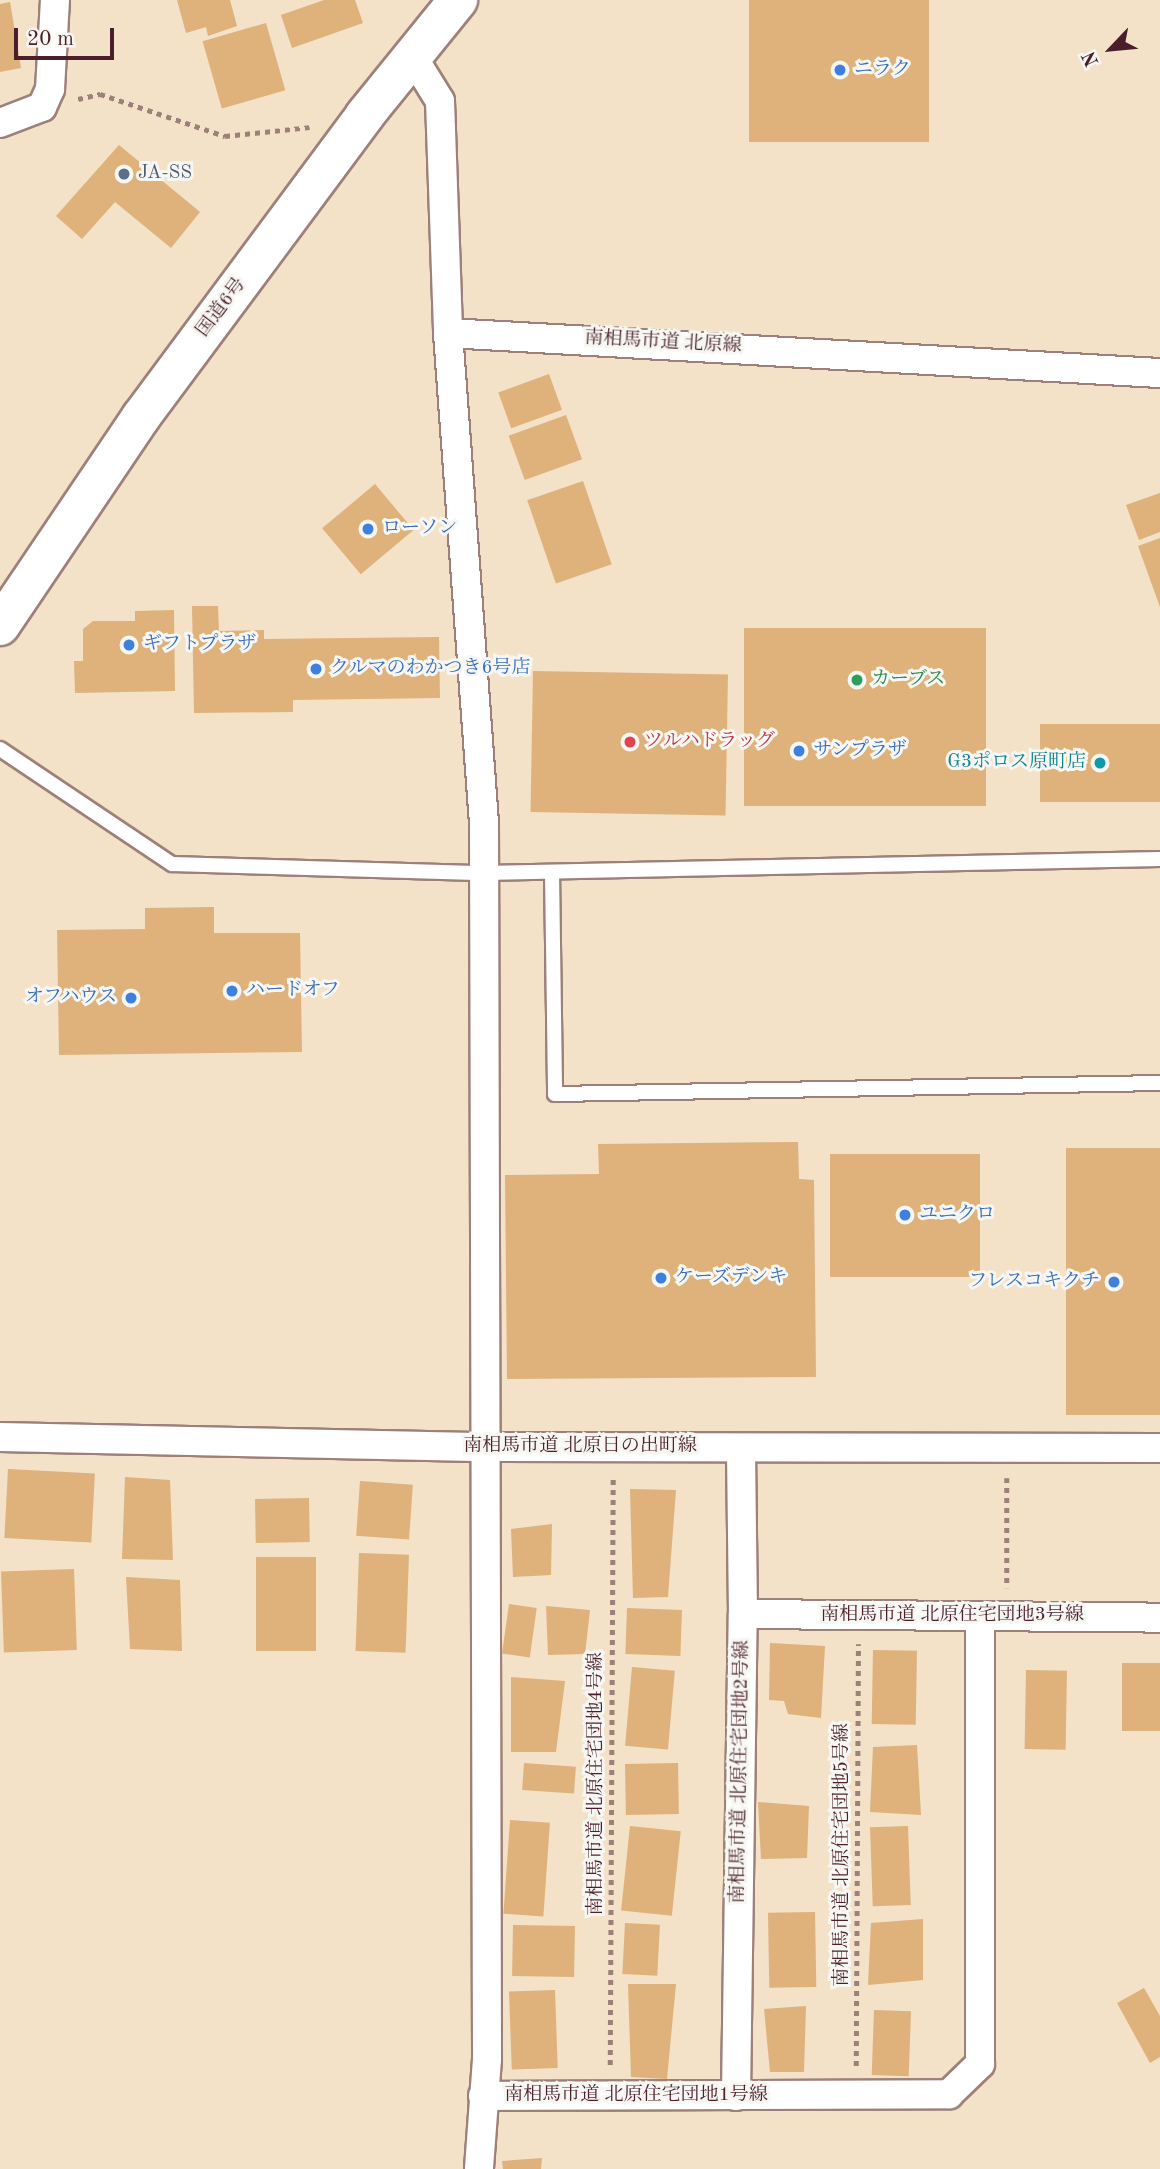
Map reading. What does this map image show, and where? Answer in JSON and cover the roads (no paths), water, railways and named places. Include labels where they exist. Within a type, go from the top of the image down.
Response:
[{"type":"highway","name":"国道6号","points":[[0,626],[141,417],[365,115],[414,59],[458,0]]},
{"type":"street","points":[[0,123],[42,107],[50,89],[55,0]]},
{"type":"street","points":[[414,59],[440,101],[447,333]]},
{"type":"street","name":"南相馬市道 北原線","points":[[447,333],[1160,373]]},
{"type":"street","name":"南相馬市道 北原住宅団地1号線","points":[[447,333],[484,873],[487,1447],[483,2096],[948,2094],[980,2064],[994,1618]]},
{"type":"street","name":"南相馬市道 北原日の出町線","points":[[0,1437],[487,1447],[1160,1448]]},
{"type":"street","name":"南相馬市道 北原住宅団地2号線","points":[[736,2096],[743,1614],[741,1448]]},
{"type":"street","name":"南相馬市道 北原住宅団地3号線","points":[[743,1614],[1160,1618]]},
{"type":"street","points":[[479,2169],[483,2096]]},
{"type":"lane","points":[[0,749],[172,864],[484,873],[1160,859]]},
{"type":"lane","points":[[552,872],[555,1094],[1160,1083]]},
{"type":"place","name":"ニラク","points":[[840,70]]},
{"type":"place","name":"JA-SS","points":[[124,174]]},
{"type":"place","name":"ローソン","points":[[368,529]]},
{"type":"place","name":"ギフトプラザ","points":[[129,645]]},
{"type":"place","name":"クルマのわかつき6号店","points":[[316,669]]},
{"type":"place","name":"カーブス","points":[[857,680]]},
{"type":"place","name":"ツルハドラッグ","points":[[630,742]]},
{"type":"place","name":"サンプラザ","points":[[799,751]]},
{"type":"place","name":"G3ポロス原町店","points":[[1100,763]]},
{"type":"place","name":"ハードオフ","points":[[232,991]]},
{"type":"place","name":"オフハウス","points":[[131,998]]},
{"type":"place","name":"ユニクロ","points":[[905,1215]]},
{"type":"place","name":"ケーズデンキ","points":[[661,1278]]},
{"type":"place","name":"フレスコキクチ","points":[[1114,1282]]}]
